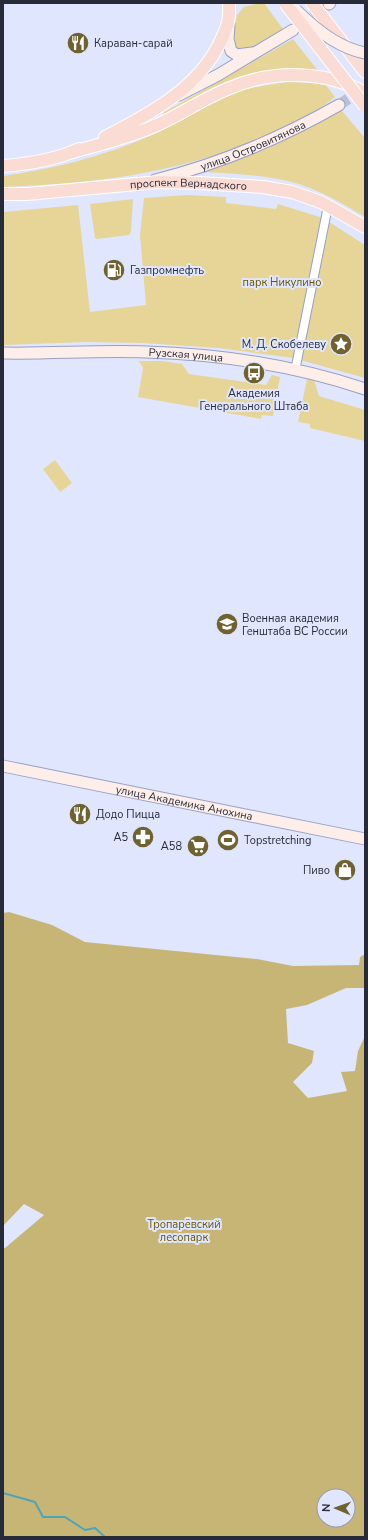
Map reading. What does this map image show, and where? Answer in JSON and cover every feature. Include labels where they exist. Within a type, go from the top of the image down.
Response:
[{"type":"main road","points":[[73,152],[110,135],[170,100],[192,82],[217,51],[229,22],[229,3]]},
{"type":"main road","points":[[287,3],[365,106]]},
{"type":"main road","points":[[312,3],[365,72]]},
{"type":"main road","points":[[3,166],[31,164],[146,129],[170,119],[219,92],[244,82],[290,76],[315,77],[348,84],[365,93]]},
{"type":"main road","name":"проспект Вернадского","points":[[3,194],[27,194],[140,183],[199,183],[263,187],[292,192],[328,206],[365,227]]},
{"type":"street","points":[[287,3],[330,38],[345,47],[365,54]]},
{"type":"street","points":[[229,22],[228,39],[231,51],[234,54],[242,55],[258,51]]},
{"type":"street","points":[[170,100],[293,30]]},
{"type":"street","name":"улица Островитянова","points":[[140,183],[200,167],[242,152],[305,124],[339,106]]},
{"type":"street","points":[[295,371],[328,206]]},
{"type":"street","name":"Рузская улица","points":[[3,353],[172,353],[242,361],[329,378],[365,389]]},
{"type":"street","name":"улица Академика Анохина","points":[[3,766],[365,839]]},
{"type":"green space","points":[[264,3],[283,29],[245,51],[235,47],[232,40],[237,15],[244,7]]},
{"type":"green space","points":[[293,39],[319,72],[285,71],[238,77],[214,87],[164,114],[163,113]]},
{"type":"green space","points":[[287,82],[326,85],[335,97],[311,113],[251,142],[182,164],[113,178],[3,187],[3,176],[41,170],[98,155],[134,143],[152,135],[203,107],[233,93],[260,86]]},
{"type":"green space","points":[[342,111],[365,138],[365,217],[327,195],[302,185],[266,177],[204,172],[257,152]]},
{"type":"green space","name":"парк Никулино","points":[[187,195],[226,197],[226,203],[276,209],[278,204],[323,218],[365,245],[365,378],[293,358],[218,348],[143,343],[86,342],[3,345],[3,212],[78,205],[90,312],[146,305],[140,235],[144,198]]},
{"type":"green space","points":[[133,199],[131,232],[129,235],[95,238],[90,204]]},
{"type":"green space","points":[[139,361],[162,361],[182,364],[189,374],[266,385],[272,375],[280,377],[273,416],[262,415],[261,419],[138,397],[143,368]]},
{"type":"green space","points":[[307,379],[314,380],[319,396],[365,410],[365,441],[310,428],[310,424],[298,422]]},
{"type":"green space","points":[[55,460],[72,483],[60,492],[43,469]]},
{"type":"green space","name":"Тропарёвский лесопарк","points":[[9,912],[52,925],[85,942],[257,959],[293,966],[359,965],[360,957],[365,954],[365,988],[346,988],[307,1005],[286,1009],[288,1043],[314,1051],[312,1063],[293,1082],[308,1098],[347,1091],[341,1072],[355,1071],[358,1051],[365,1036],[365,1537],[3,1537],[3,1247],[5,1248],[44,1215],[24,1204],[3,1226],[3,913]]},
{"type":"waterway","points":[[3,1493],[35,1502],[43,1517],[65,1517],[85,1530],[95,1528],[105,1537]]},
{"type":"tunnel","points":[[299,26],[329,4]]},
{"type":"tunnel","points":[[339,105],[363,89]]},
{"type":"place","name":"Караван-сарай","points":[[78,43]]},
{"type":"place","name":"Газпромнефть","points":[[114,270]]},
{"type":"place","name":"М. Д. Скобелеву","points":[[341,344]]},
{"type":"place","name":"Академия Генерального Штаба","points":[[254,373]]},
{"type":"place","name":"Военная академия Генштаба ВС России","points":[[227,624]]},
{"type":"place","name":"Додо Пицца","points":[[80,814]]},
{"type":"place","name":"А5","points":[[143,837]]},
{"type":"place","name":"Topstretching","points":[[228,840]]},
{"type":"place","name":"А58","points":[[198,846]]},
{"type":"place","name":"Пиво","points":[[345,870]]}]
